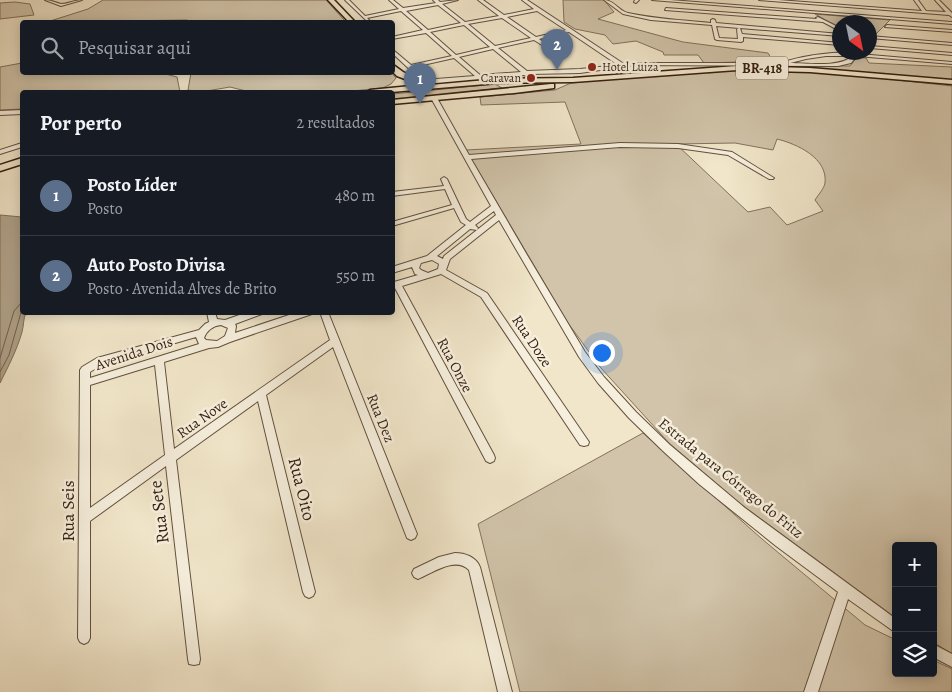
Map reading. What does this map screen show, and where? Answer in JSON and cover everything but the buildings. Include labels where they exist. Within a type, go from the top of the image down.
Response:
[{"type":"main road","points":[[330,0],[350,20]]},
{"type":"main road","name":"BR-418","points":[[395,90],[509,80],[573,80],[690,70],[758,68],[952,82]]},
{"type":"main road","points":[[395,69],[400,74],[431,87]]},
{"type":"main road","points":[[386,90],[398,84],[400,74]]},
{"type":"main road","name":"BR-418","points":[[395,102],[529,90],[573,80]]},
{"type":"main road","points":[[498,81],[506,88],[499,93]]},
{"type":"main road","points":[[0,168],[20,162]]},
{"type":"street","points":[[47,0],[57,4],[80,0]]},
{"type":"street","points":[[347,0],[366,20],[437,2],[456,0]]},
{"type":"street","points":[[391,0],[479,77]]},
{"type":"street","points":[[480,0],[556,53]]},
{"type":"street","points":[[524,0],[622,65]]},
{"type":"street","points":[[606,0],[629,16],[667,21],[832,34]]},
{"type":"street","points":[[655,0],[952,23]]},
{"type":"street","points":[[731,0],[740,37]]},
{"type":"street","points":[[761,0],[952,14]]},
{"type":"street","points":[[839,0],[842,6]]},
{"type":"street","points":[[872,0],[885,0]]},
{"type":"street","points":[[881,0],[894,18]]},
{"type":"street","points":[[916,0],[925,12]]},
{"type":"street","points":[[937,0],[952,14]]},
{"type":"street","points":[[666,1],[667,21]]},
{"type":"street","points":[[791,1],[832,25]]},
{"type":"street","points":[[437,2],[496,48],[524,74],[550,80]]},
{"type":"street","points":[[942,4],[952,5]]},
{"type":"street","points":[[395,37],[539,9]]},
{"type":"street","points":[[666,9],[823,20]]},
{"type":"street","points":[[777,9],[794,46]]},
{"type":"street","points":[[689,10],[691,23]]},
{"type":"street","points":[[712,12],[717,38],[740,37],[832,43]]},
{"type":"street","points":[[757,16],[763,28]]},
{"type":"street","points":[[877,34],[894,18]]},
{"type":"street","points":[[887,26],[952,31]]},
{"type":"street","points":[[914,28],[927,42]]},
{"type":"street","points":[[410,67],[571,30]]},
{"type":"street","points":[[940,30],[952,43]]},
{"type":"street","points":[[877,39],[952,43]]},
{"type":"street","points":[[877,48],[952,54]]},
{"type":"street","points":[[797,52],[797,59]]},
{"type":"street","points":[[395,53],[421,78],[431,80],[580,71],[622,65],[838,65],[851,60]]},
{"type":"street","points":[[782,64],[797,59],[832,54]]},
{"type":"street","points":[[877,56],[952,63]]},
{"type":"street","points":[[646,57],[656,64]]},
{"type":"street","points":[[592,70],[602,78]]},
{"type":"street","points":[[580,71],[586,79]]},
{"type":"street","points":[[509,80],[524,74]]},
{"type":"street","name":"Estrada para Córrego do Fritz","points":[[434,98],[497,211],[577,344],[599,378],[624,407],[688,467],[892,624]]},
{"type":"street","points":[[0,113],[20,112]]},
{"type":"street","points":[[467,157],[620,145],[678,146],[730,153],[771,178]]},
{"type":"street","points":[[0,152],[20,146]]},
{"type":"street","points":[[444,179],[463,220],[480,231]]},
{"type":"street","points":[[395,194],[448,187]]},
{"type":"street","points":[[395,223],[455,206]]},
{"type":"street","points":[[395,269],[430,257],[470,226],[497,211]]},
{"type":"street","points":[[395,285],[424,276],[432,276],[443,268],[447,258],[480,231],[497,211]]},
{"type":"street","points":[[430,257],[439,259],[443,268]]},
{"type":"street","points":[[417,263],[416,270],[424,276]]},
{"type":"street","name":"Rua Doze","points":[[443,268],[484,295],[584,442]]},
{"type":"street","name":"Rua Onze","points":[[395,285],[490,458]]},
{"type":"street","points":[[212,315],[214,323],[228,323],[251,315]]},
{"type":"street","name":"Avenida Dois","points":[[214,323],[202,332],[92,365],[85,370],[85,383],[207,345],[220,344],[228,339],[299,315]]},
{"type":"street","name":"Rua Dez","points":[[325,315],[411,534]]},
{"type":"street","points":[[228,323],[233,329],[228,339]]},
{"type":"street","points":[[202,332],[201,341],[207,345]]},
{"type":"street","name":"Rua Nove","points":[[85,518],[261,395],[334,341]]},
{"type":"street","name":"Rua Sete","points":[[159,360],[194,659]]},
{"type":"street","name":"Rua Seis","points":[[84,638],[85,383]]},
{"type":"street","name":"Rua Oito","points":[[261,395],[310,592]]},
{"type":"street","points":[[418,573],[452,559],[463,558],[470,561],[474,567],[505,692]]},
{"type":"street","points":[[811,692],[846,590]]},
{"type":"street","points":[[937,652],[952,661]]},
{"type":"shaded area","points":[[103,0],[326,0],[344,20],[53,20],[88,9]]},
{"type":"shaded area","points":[[563,0],[604,0],[614,12],[598,19],[683,42],[768,53],[773,61],[704,63],[698,55],[664,55],[663,52],[636,41],[613,44],[605,35],[575,29],[564,22]]},
{"type":"shaded area","points":[[0,3],[30,4],[34,15],[0,19]]},
{"type":"shaded area","points":[[815,14],[832,15],[832,24]]},
{"type":"shaded area","points":[[877,19],[890,20],[877,33]]},
{"type":"shaded area","points":[[855,60],[867,60],[869,63],[952,67],[952,81],[786,67],[791,65],[850,66]]},
{"type":"shaded area","points":[[20,63],[20,75],[170,75],[177,77],[180,90],[20,90],[20,109],[0,110],[0,67]]},
{"type":"shaded area","points":[[777,70],[842,74],[952,86],[952,654],[937,645],[937,542],[892,542],[892,615],[738,502],[669,443],[600,367],[568,323],[466,150],[581,144],[565,102],[481,105],[480,97],[555,90],[571,83],[635,76],[714,71]],"holes":[[[777,139],[793,144],[810,154],[822,166],[825,174],[825,183],[815,200],[823,211],[787,225],[770,207],[748,212],[676,144],[735,143],[773,150]]]},
{"type":"shaded area","points":[[191,75],[394,75],[396,78],[391,84],[383,88],[362,90],[242,90],[230,87],[213,90],[188,90]]},
{"type":"shaded area","points":[[495,84],[502,88],[395,100],[395,94]]},
{"type":"shaded area","points":[[643,433],[762,539],[865,625],[892,638],[892,677],[937,677],[937,662],[952,669],[952,692],[520,692],[478,524]]},
{"type":"water","points":[[0,215],[20,217],[20,315],[25,315],[18,345],[0,383]]},
{"type":"place","name":"Hotel Luiza","points":[[592,67]]},
{"type":"place","name":"Auto Posto Divisa","points":[[557,70]]},
{"type":"place","name":"Caravan","points":[[531,78]]},
{"type":"place","name":"Posto Líder","points":[[420,104]]}]
